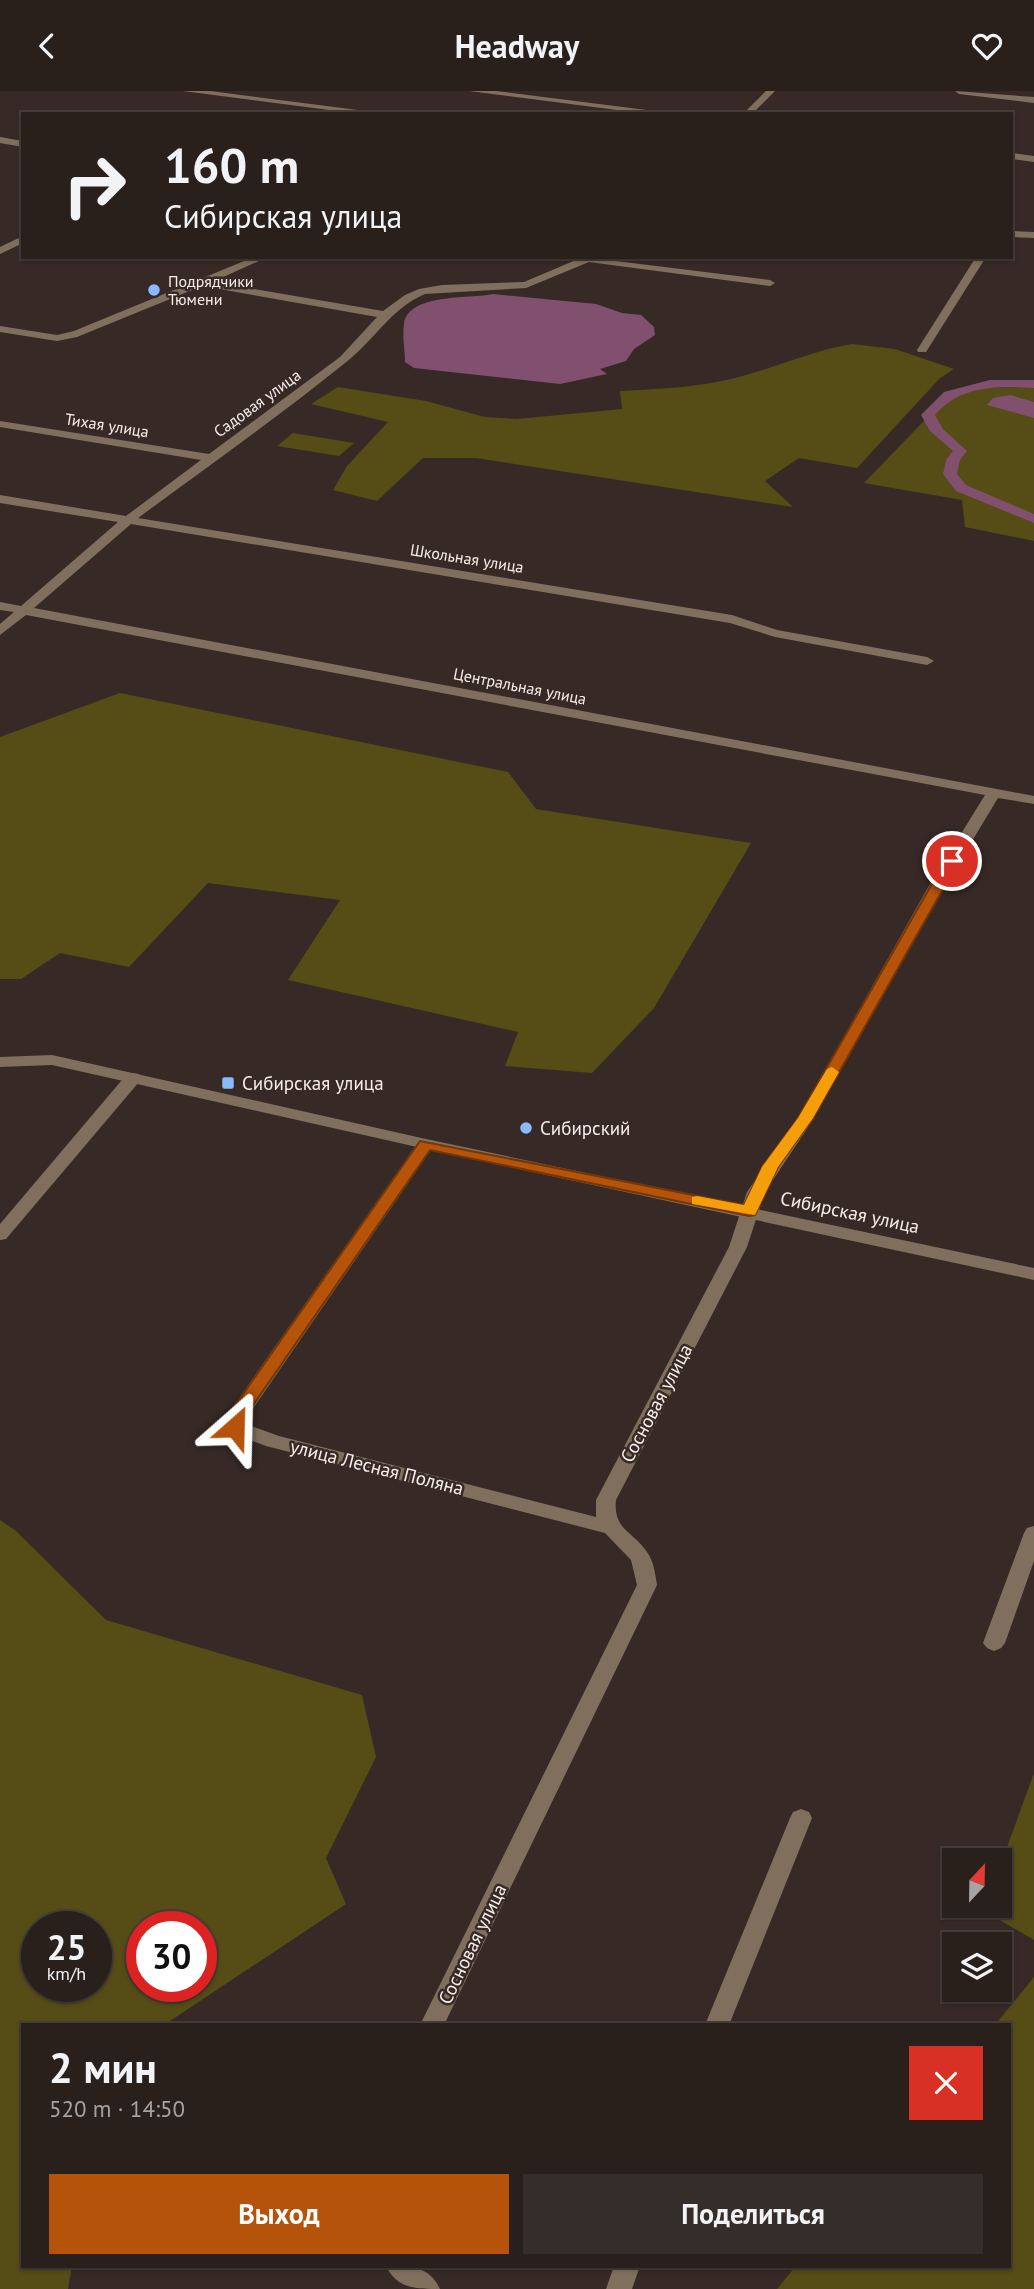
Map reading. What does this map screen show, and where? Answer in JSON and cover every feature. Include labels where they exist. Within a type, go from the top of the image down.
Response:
[{"type":"street","points":[[187,91],[368,112]]},
{"type":"street","points":[[473,91],[657,112]]},
{"type":"street","points":[[749,112],[771,91]]},
{"type":"street","points":[[959,91],[1034,100]]},
{"type":"street","points":[[0,140],[21,144]]},
{"type":"street","points":[[1013,156],[1034,159]]},
{"type":"street","points":[[1013,234],[1034,235]]},
{"type":"street","points":[[0,251],[21,240]]},
{"type":"street","points":[[0,329],[64,337],[90,330],[258,259]]},
{"type":"street","name":"Садовая улица","points":[[0,631],[128,520],[344,359],[385,315],[409,297],[423,291],[526,285],[588,259],[770,283]]},
{"type":"street","points":[[922,350],[980,259]]},
{"type":"street","points":[[202,283],[385,315]]},
{"type":"street","name":"Тихая улица","points":[[0,424],[210,458]]},
{"type":"street","name":"Школьная улица","points":[[0,499],[732,619],[775,633],[927,661]]},
{"type":"street","name":"Центральная улица","points":[[0,607],[1034,800]]},
{"type":"street","name":"Сосновая улица","points":[[433,2023],[647,1585],[639,1555],[608,1527],[603,1513],[606,1500],[738,1248],[749,1211],[770,1167],[806,1118],[938,884],[994,793]]},
{"type":"street","name":"Сибирская улица","points":[[0,1062],[52,1060],[426,1144],[1034,1274]]},
{"type":"street","points":[[0,1235],[133,1078]]},
{"type":"street","name":"улица Лесная Поляна","points":[[426,1144],[233,1421],[235,1427],[273,1441],[608,1527]]},
{"type":"street","points":[[994,1643],[1034,1533]]},
{"type":"street","points":[[718,2023],[801,1818]]},
{"type":"street","points":[[401,2268],[427,2289]]},
{"type":"street","points":[[619,2289],[626,2268]]},
{"type":"shaded area","points":[[493,294],[596,304],[622,313],[641,315],[654,327],[655,335],[634,349],[626,361],[600,369],[607,374],[560,384],[414,368],[405,362],[404,324],[408,314],[416,307],[441,299]]},
{"type":"shaded area","points":[[852,344],[895,349],[954,369],[940,378],[857,468],[799,458],[765,481],[793,507],[476,458],[423,458],[377,501],[333,490],[347,466],[388,422],[311,404],[338,387],[426,401],[485,417],[517,419],[622,409],[620,391],[682,387],[728,380]]},
{"type":"shaded area","points":[[1034,387],[1034,541],[965,527],[962,500],[864,483],[949,395],[976,388]]},
{"type":"shaded area","points":[[1010,395],[1034,402],[1034,418],[987,405],[993,398]]},
{"type":"shaded area","points":[[293,433],[354,443],[339,456],[277,446]]},
{"type":"shaded area","points":[[120,693],[508,772],[536,809],[751,843],[654,1008],[592,1073],[505,1066],[518,1032],[288,980],[340,900],[208,883],[129,967],[60,953],[21,979],[0,979],[0,737]]},
{"type":"shaded area","points":[[0,1520],[16,1531],[106,1620],[362,1695],[376,1757],[326,1858],[346,1904],[217,1990],[217,1911],[126,1911],[126,2002],[199,2002],[167,2023],[21,2023],[21,2268],[72,2268],[68,2289],[0,2289]]},
{"type":"shaded area","points":[[1034,1773],[1034,1940],[996,1918],[1012,1918],[1012,1848],[1007,1848]]},
{"type":"shaded area","points":[[1034,1977],[1034,2289],[777,2289],[794,2268],[1011,2268],[1011,2023],[997,2023]]},
{"type":"waterway","points":[[1034,384],[990,384],[962,389],[949,395],[928,415],[938,432],[960,451],[953,460],[950,474],[961,488],[1034,519]]},
{"type":"slow traffic","points":[[697,1201],[749,1211],[770,1167],[806,1118],[832,1072]]},
{"type":"place","name":"Подрядчики Тюмени","points":[[154,290]]},
{"type":"place","name":"Сибирская улица","points":[[228,1083]]},
{"type":"place","name":"Сибирский","points":[[526,1128]]},
{"type":"route","points":[[235,1427],[233,1421],[426,1144],[749,1211],[770,1167],[806,1118],[952,861]]}]
